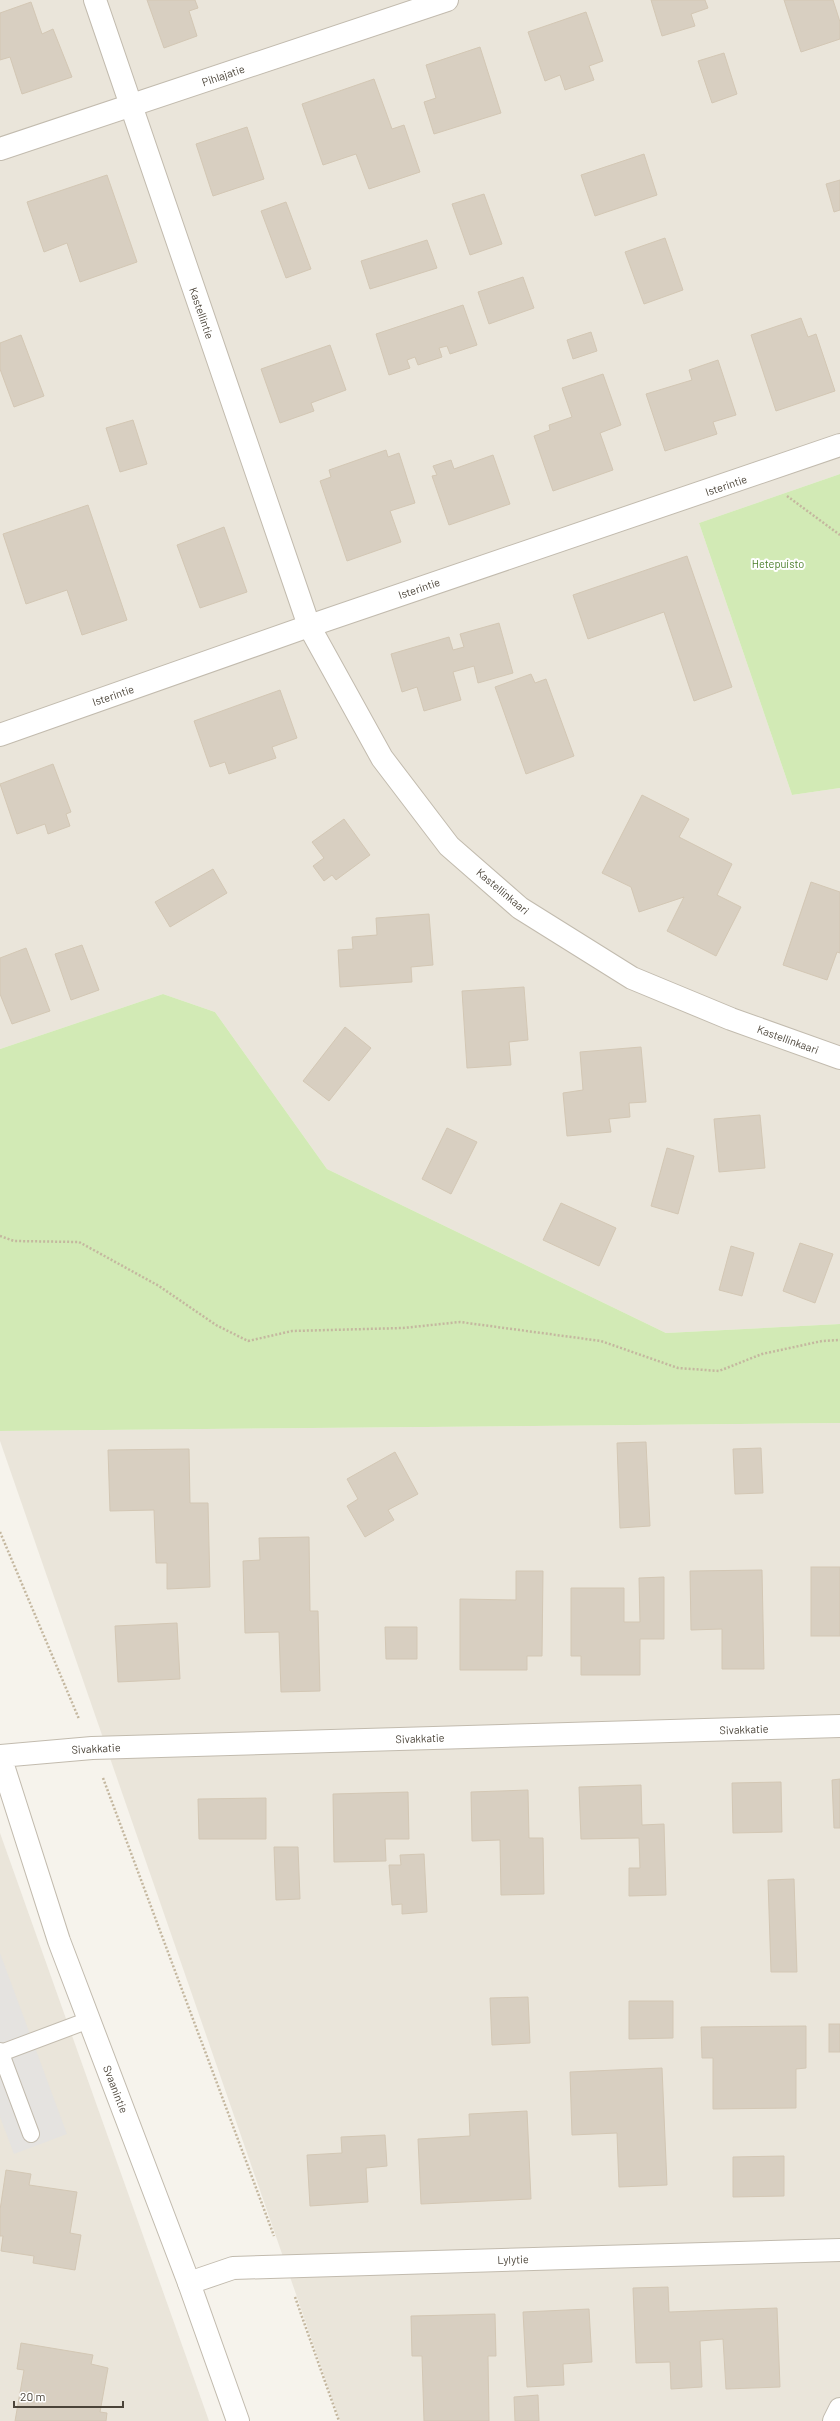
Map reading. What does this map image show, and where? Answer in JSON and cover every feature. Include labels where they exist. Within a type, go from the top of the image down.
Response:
[{"type":"street","name":"Kastellintie","points":[[95,0],[310,626]]},
{"type":"street","name":"Pihlajatie","points":[[0,150],[447,0]]},
{"type":"street","name":"Isterintie","points":[[0,735],[310,626],[840,445]]},
{"type":"street","name":"Kastellinkaari","points":[[310,626],[382,758],[449,846],[520,908],[632,978],[731,1019],[840,1058]]},
{"type":"street","name":"Sivakkatie","points":[[0,1756],[92,1748],[840,1726]]},
{"type":"street","name":"Svaanintie","points":[[0,1756],[59,1941],[189,2283],[238,2421]]},
{"type":"street","name":"Lylytie","points":[[189,2283],[233,2268],[840,2250]]},
{"type":"street","points":[[834,2421],[840,2409]]},
{"type":"lane","points":[[32,2134],[0,2052],[90,2020]]},
{"type":"path","points":[[758,474],[840,535]]},
{"type":"path","points":[[0,1236],[14,1240],[79,1242],[159,1286],[216,1325],[248,1341],[292,1331],[403,1328],[460,1322],[601,1341],[678,1368],[719,1370],[762,1354],[822,1341],[840,1340]]},
{"type":"path","points":[[0,1532],[92,1748],[285,2266],[339,2421]]},
{"type":"shaded area","points":[[0,0],[840,0],[840,474],[699,523],[792,795],[840,788],[840,1324],[666,1333],[327,1169],[215,1012],[163,994],[0,1049]]},
{"type":"shaded area","points":[[840,1423],[840,2421],[340,2421],[0,1441],[0,1431]]},
{"type":"shaded area","points":[[0,1833],[209,2421],[0,2421]]},
{"type":"shaded area","points":[[0,1953],[67,2134],[14,2154],[0,2117]]},
{"type":"green space","name":"Hetepuisto","points":[[840,474],[840,788],[792,795],[699,523]]},
{"type":"green space","points":[[163,994],[215,1012],[327,1169],[666,1333],[840,1324],[840,1423],[0,1431],[0,1049]]},
{"type":"building","points":[[147,0],[195,0],[198,8],[189,11],[197,36],[164,48]]},
{"type":"building","points":[[651,0],[705,0],[708,8],[691,14],[695,26],[662,36]]},
{"type":"building","points":[[784,0],[833,0],[840,22],[840,39],[801,52]]},
{"type":"building","points":[[31,2],[42,34],[53,29],[72,77],[22,94],[10,57],[0,60],[0,13]]},
{"type":"building","points":[[586,12],[603,61],[589,66],[594,80],[565,90],[560,75],[545,81],[528,32]]},
{"type":"building","points":[[480,47],[501,113],[434,134],[424,102],[436,98],[426,65]]},
{"type":"building","points":[[724,53],[737,94],[712,103],[698,61]]},
{"type":"building","points":[[374,79],[392,129],[404,125],[420,172],[369,189],[356,154],[323,165],[302,104]]},
{"type":"building","points":[[247,127],[264,179],[213,196],[196,144]]},
{"type":"building","points":[[644,154],[657,195],[595,216],[581,175]]},
{"type":"building","points":[[107,175],[137,262],[80,282],[67,243],[44,252],[27,202]]},
{"type":"building","points":[[840,180],[840,210],[834,212],[826,184]]},
{"type":"building","points":[[484,194],[502,244],[470,255],[452,204]]},
{"type":"building","points":[[286,202],[311,269],[286,278],[261,211]]},
{"type":"building","points":[[665,238],[683,290],[644,304],[625,252]]},
{"type":"building","points":[[427,240],[437,268],[370,289],[361,261]]},
{"type":"building","points":[[523,277],[534,308],[489,324],[478,292]]},
{"type":"building","points":[[463,305],[477,345],[450,354],[447,346],[439,348],[442,357],[418,365],[415,357],[407,360],[410,368],[389,375],[376,334]]},
{"type":"building","points":[[801,318],[808,337],[816,334],[835,391],[776,411],[751,335]]},
{"type":"building","points":[[591,332],[597,351],[573,359],[567,340]]},
{"type":"building","points":[[21,335],[44,396],[14,407],[0,369],[0,343]]},
{"type":"building","points":[[330,345],[346,390],[311,403],[314,411],[280,423],[261,369]]},
{"type":"building","points":[[718,360],[736,415],[713,422],[717,434],[665,451],[646,394],[692,380],[689,370]]},
{"type":"building","points":[[603,374],[621,425],[600,433],[613,470],[553,491],[534,436],[550,430],[549,425],[572,417],[562,388]]},
{"type":"building","points":[[133,420],[147,464],[120,472],[106,428]]},
{"type":"building","points":[[386,450],[388,457],[399,453],[415,503],[390,511],[401,542],[347,561],[320,481],[331,477],[329,470]]},
{"type":"building","points":[[493,455],[510,504],[449,525],[432,476],[437,475],[433,466],[451,460],[454,469]]},
{"type":"building","points":[[88,505],[127,620],[82,635],[67,590],[26,604],[3,534]]},
{"type":"building","points":[[224,527],[247,592],[200,608],[177,545]]},
{"type":"building","points":[[687,556],[732,687],[694,701],[664,612],[588,639],[573,595]]},
{"type":"building","points":[[499,623],[513,673],[478,683],[474,666],[453,672],[461,700],[424,711],[417,687],[402,692],[391,654],[449,637],[453,650],[464,647],[460,634]]},
{"type":"building","points":[[531,674],[535,683],[546,679],[574,756],[526,774],[495,687]]},
{"type":"building","points":[[280,690],[297,738],[272,747],[276,758],[229,774],[225,762],[210,767],[194,721]]},
{"type":"building","points":[[53,764],[71,812],[66,814],[70,826],[48,834],[45,824],[17,834],[0,784]]},
{"type":"building","points":[[642,795],[689,819],[679,837],[732,864],[717,895],[741,907],[716,956],[667,931],[684,897],[639,912],[631,887],[602,873]]},
{"type":"building","points":[[344,819],[370,855],[336,880],[332,875],[324,881],[313,866],[324,858],[312,842]]},
{"type":"building","points":[[213,869],[227,893],[170,927],[155,902]]},
{"type":"building","points":[[811,882],[840,892],[840,953],[837,952],[827,980],[783,965]]},
{"type":"building","points":[[429,914],[433,965],[411,967],[412,982],[340,987],[338,950],[353,949],[352,937],[377,935],[376,918]]},
{"type":"building","points":[[82,945],[99,990],[71,1000],[55,954]]},
{"type":"building","points":[[26,948],[50,1011],[12,1024],[0,994],[0,958]]},
{"type":"building","points":[[524,987],[528,1040],[509,1042],[511,1065],[467,1068],[462,991]]},
{"type":"building","points":[[345,1027],[371,1048],[329,1101],[303,1081]]},
{"type":"building","points":[[641,1047],[646,1102],[629,1103],[630,1117],[609,1119],[611,1132],[567,1136],[563,1093],[583,1090],[580,1052]]},
{"type":"building","points":[[760,1115],[765,1168],[719,1172],[714,1119]]},
{"type":"building","points":[[447,1128],[477,1142],[451,1194],[422,1179]]},
{"type":"building","points":[[667,1148],[694,1156],[678,1214],[651,1206]]},
{"type":"building","points":[[561,1203],[616,1228],[599,1266],[543,1240]]},
{"type":"building","points":[[800,1243],[833,1254],[815,1303],[783,1291]]},
{"type":"building","points":[[731,1246],[754,1253],[742,1296],[719,1290]]},
{"type":"building","points":[[646,1442],[650,1526],[620,1528],[617,1443]]},
{"type":"building","points":[[761,1448],[763,1493],[735,1494],[733,1449]]},
{"type":"building","points":[[189,1449],[190,1503],[208,1503],[210,1587],[167,1589],[167,1563],[156,1563],[154,1510],[110,1511],[108,1450]]},
{"type":"building","points":[[395,1452],[418,1494],[388,1510],[394,1520],[365,1537],[347,1506],[358,1499],[347,1479]]},
{"type":"building","points":[[309,1537],[310,1611],[318,1611],[320,1691],[281,1692],[279,1632],[245,1633],[243,1561],[260,1560],[259,1538]]},
{"type":"building","points":[[811,1567],[840,1567],[840,1636],[811,1636]]},
{"type":"building","points":[[762,1570],[764,1669],[722,1669],[722,1629],[691,1630],[690,1571]]},
{"type":"building","points":[[516,1571],[543,1571],[542,1656],[527,1656],[527,1670],[460,1670],[460,1599],[516,1600]]},
{"type":"building","points":[[664,1577],[664,1639],[640,1639],[640,1675],[581,1675],[581,1656],[571,1656],[571,1588],[624,1588],[624,1622],[640,1622],[639,1578]]},
{"type":"building","points":[[177,1623],[180,1679],[118,1682],[115,1626]]},
{"type":"building","points":[[385,1627],[417,1627],[417,1659],[386,1659]]},
{"type":"building","points":[[840,1779],[840,1828],[834,1828],[832,1780]]},
{"type":"building","points":[[781,1782],[782,1832],[733,1833],[732,1783]]},
{"type":"building","points":[[641,1785],[642,1825],[664,1824],[666,1895],[629,1896],[629,1868],[640,1868],[639,1838],[581,1839],[579,1787]]},
{"type":"building","points":[[528,1790],[529,1838],[543,1838],[544,1894],[501,1895],[500,1840],[472,1841],[471,1792]]},
{"type":"building","points":[[408,1792],[409,1839],[385,1839],[386,1861],[334,1862],[333,1794]]},
{"type":"building","points":[[266,1798],[266,1839],[199,1839],[198,1799]]},
{"type":"building","points":[[274,1847],[298,1847],[300,1899],[276,1900]]},
{"type":"building","points":[[424,1854],[427,1912],[402,1914],[402,1904],[392,1905],[389,1865],[401,1865],[400,1855]]},
{"type":"building","points":[[794,1879],[797,1972],[771,1972],[768,1880]]},
{"type":"building","points":[[528,1997],[530,2043],[492,2045],[490,1998]]},
{"type":"building","points":[[629,2001],[673,2001],[673,2038],[629,2039]]},
{"type":"building","points":[[829,2024],[840,2024],[840,2052],[829,2052]]},
{"type":"building","points":[[806,2026],[806,2068],[796,2069],[796,2108],[713,2109],[713,2058],[702,2058],[701,2027]]},
{"type":"building","points":[[662,2068],[667,2185],[619,2187],[617,2133],[572,2135],[570,2072]]},
{"type":"building","points":[[527,2111],[531,2199],[421,2204],[418,2139],[470,2136],[469,2114]]},
{"type":"building","points":[[385,2135],[387,2166],[366,2168],[368,2202],[310,2206],[307,2155],[342,2153],[341,2137]]},
{"type":"building","points":[[784,2156],[784,2196],[733,2197],[733,2157]]},
{"type":"building","points":[[6,2170],[31,2174],[29,2185],[77,2192],[70,2233],[81,2235],[75,2270],[33,2263],[34,2256],[1,2251],[3,2236],[0,2236],[0,2210]]},
{"type":"building","points":[[668,2287],[669,2312],[777,2308],[780,2387],[726,2389],[723,2339],[700,2341],[702,2387],[671,2389],[670,2362],[636,2363],[633,2288]]},
{"type":"building","points":[[589,2309],[592,2362],[563,2364],[564,2385],[527,2387],[523,2312]]},
{"type":"building","points":[[495,2314],[496,2356],[488,2356],[489,2421],[424,2421],[422,2356],[412,2356],[411,2316]]},
{"type":"building","points":[[21,2343],[93,2355],[91,2364],[108,2368],[100,2412],[107,2413],[106,2421],[15,2421],[24,2370],[17,2369]]},
{"type":"building","points":[[538,2395],[539,2421],[515,2421],[514,2397]]}]
